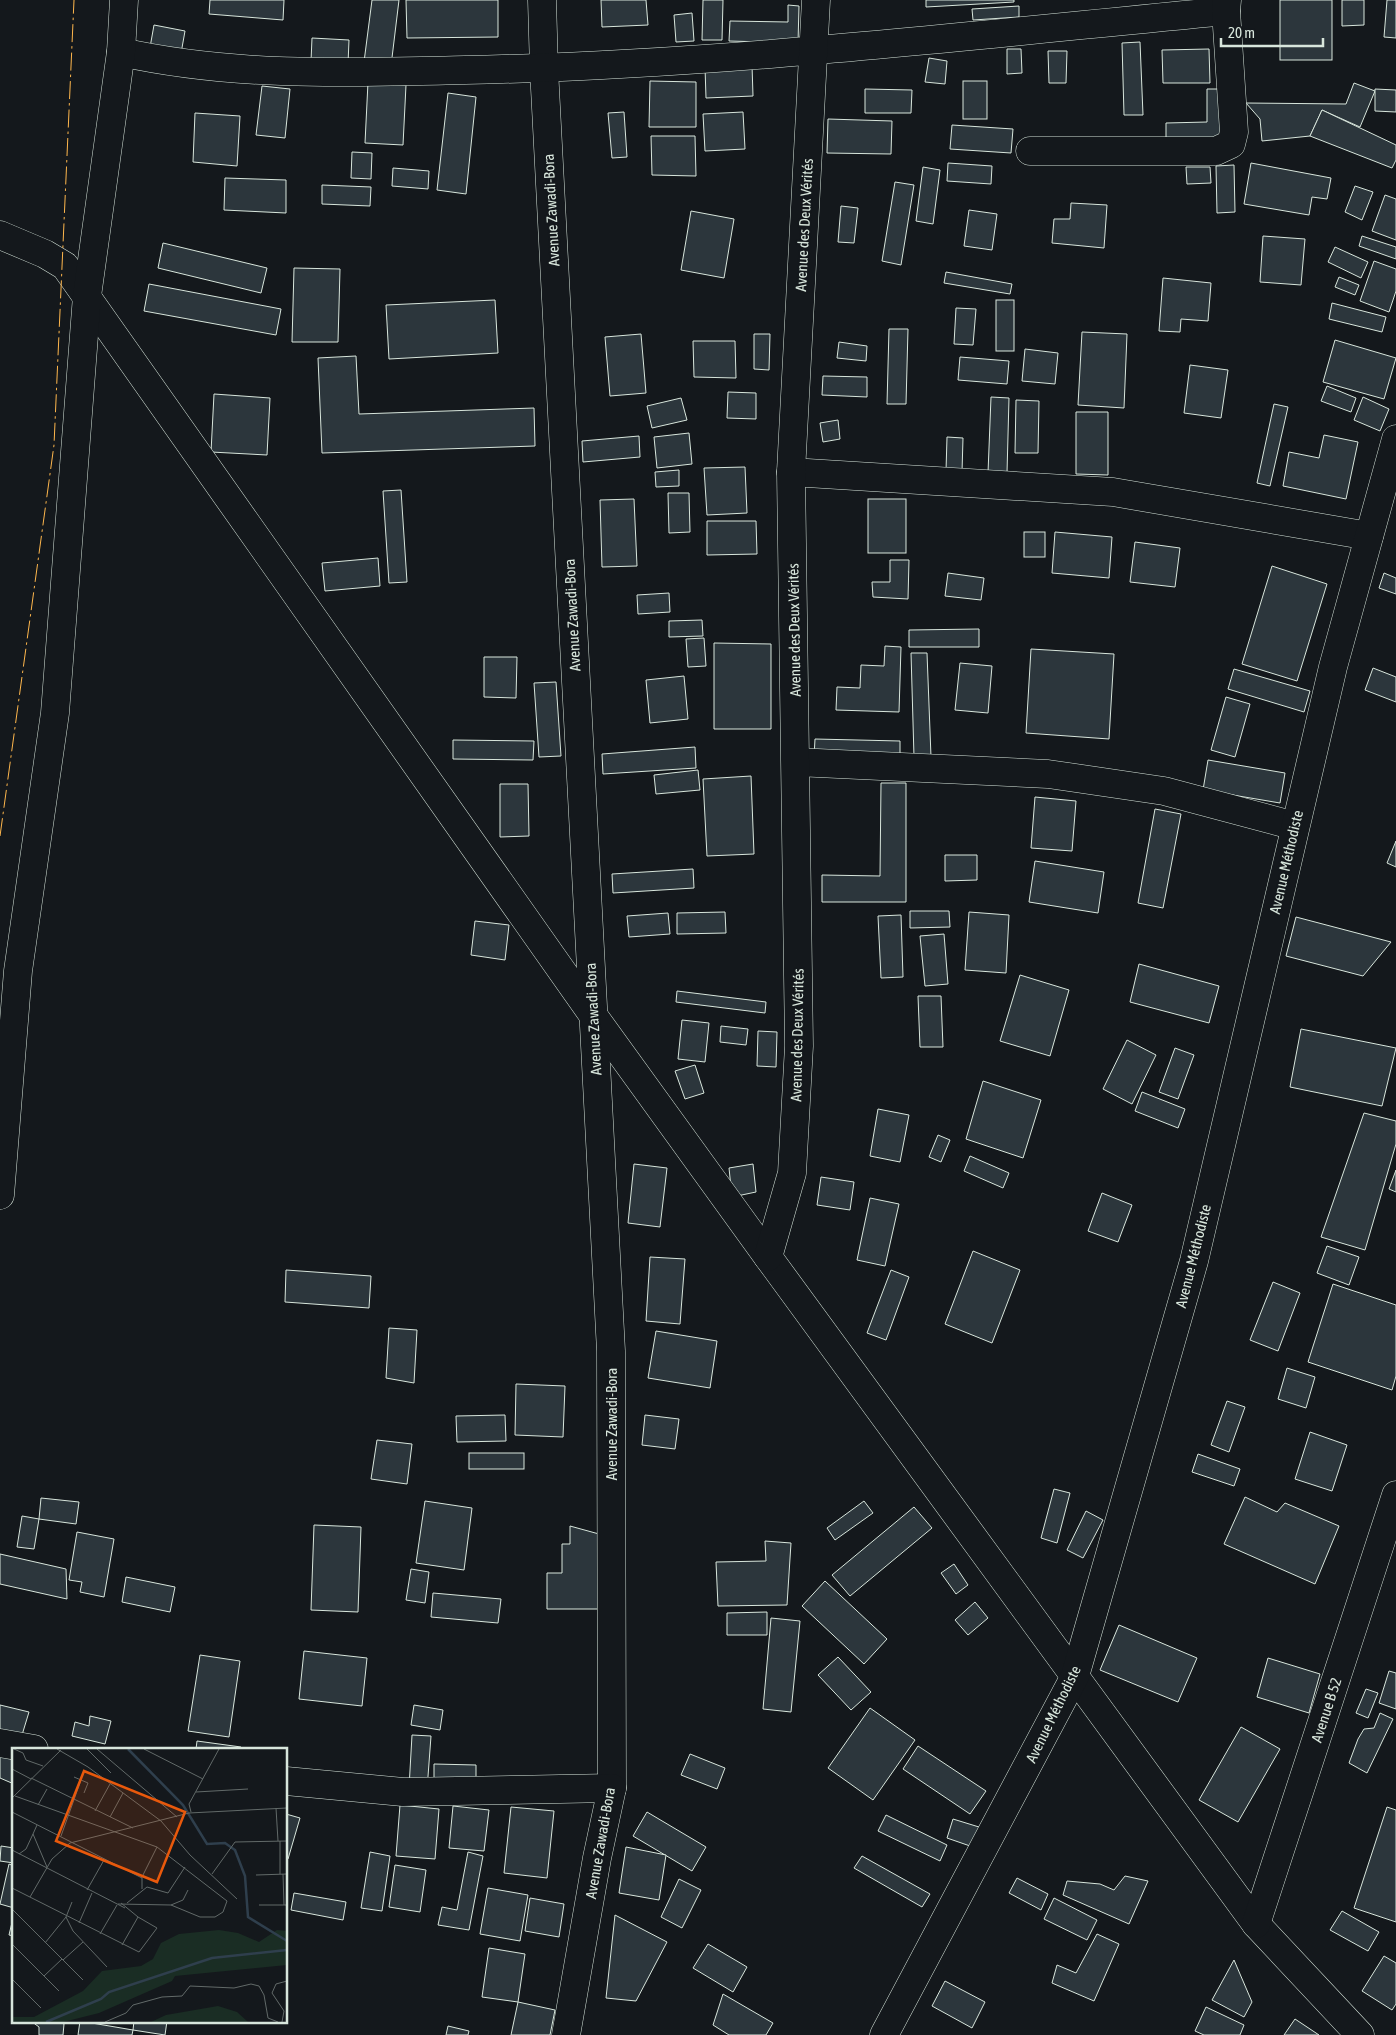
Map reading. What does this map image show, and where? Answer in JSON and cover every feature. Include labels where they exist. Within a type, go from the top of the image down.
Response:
[{"type":"street","points":[[0,1195],[9,969],[55,713],[88,296],[120,52],[124,0]]},
{"type":"street","name":"Avenue Zawadi-Bora","points":[[542,0],[544,69],[611,1351],[612,1788],[597,1858],[566,2035]]},
{"type":"street","name":"Avenue des Deux Vérités","points":[[768,1257],[792,1173],[799,1046],[791,472],[816,0]]},
{"type":"street","points":[[120,52],[164,61],[322,73],[544,69],[813,50],[1226,6],[1234,132],[1231,144],[1216,150],[1030,151]]},
{"type":"street","points":[[0,235],[56,259],[65,266],[88,296],[593,1015],[768,1257],[1256,1924],[1360,2035]]},
{"type":"street","name":"Avenue Méthodiste","points":[[884,2035],[1075,1676],[1194,1261],[1333,667],[1396,439]]},
{"type":"street","points":[[791,472],[1113,492],[1369,536]]},
{"type":"street","points":[[796,762],[1048,774],[1164,791],[1295,826]]},
{"type":"street","name":"Avenue B 52","points":[[1256,1924],[1396,1495]]},
{"type":"street","points":[[0,1743],[28,1748]]},
{"type":"street","points":[[288,1781],[403,1792],[612,1788]]},
{"type":"building","points":[[210,0],[284,0],[283,20],[209,14]]},
{"type":"building","points":[[372,0],[399,0],[391,66],[364,62]]},
{"type":"building","points":[[406,0],[498,0],[498,37],[407,38]]},
{"type":"building","points":[[601,0],[646,0],[648,25],[602,27]]},
{"type":"building","points":[[703,0],[723,0],[722,40],[702,40]]},
{"type":"building","points":[[926,0],[1014,0],[1014,2],[926,7]]},
{"type":"building","points":[[1280,0],[1332,0],[1332,60],[1280,60]]},
{"type":"building","points":[[1342,0],[1364,0],[1364,25],[1342,26]]},
{"type":"building","points":[[1387,0],[1396,0],[1396,38],[1384,37]]},
{"type":"building","points":[[788,5],[799,6],[798,43],[729,41],[730,21],[788,22]]},
{"type":"building","points":[[1019,6],[1019,17],[973,20],[972,9]]},
{"type":"building","points":[[692,13],[694,41],[676,42],[674,15]]},
{"type":"building","points":[[154,25],[185,31],[180,59],[149,53]]},
{"type":"building","points":[[312,38],[349,40],[348,64],[311,61]]},
{"type":"building","points":[[1140,42],[1143,115],[1124,115],[1122,43]]},
{"type":"building","points":[[1007,49],[1021,49],[1022,73],[1007,74]]},
{"type":"building","points":[[1209,49],[1210,83],[1163,83],[1162,50]]},
{"type":"building","points":[[1048,51],[1067,51],[1066,83],[1049,83]]},
{"type":"building","points":[[929,58],[947,61],[945,84],[925,82]]},
{"type":"building","points":[[752,65],[753,96],[706,98],[705,67]]},
{"type":"building","points":[[650,81],[696,82],[696,127],[649,127]]},
{"type":"building","points":[[963,81],[987,81],[987,119],[963,119]]},
{"type":"building","points":[[368,82],[406,85],[403,145],[365,143]]},
{"type":"building","points":[[1354,83],[1375,91],[1360,127],[1322,110],[1310,136],[1262,141],[1260,119],[1246,103],[1346,104]]},
{"type":"building","points":[[262,86],[290,89],[285,138],[256,135]]},
{"type":"building","points":[[865,89],[912,90],[911,113],[865,113]]},
{"type":"building","points":[[1207,89],[1222,89],[1224,140],[1166,142],[1166,123],[1207,122]]},
{"type":"building","points":[[1375,89],[1396,90],[1396,112],[1375,111]]},
{"type":"building","points":[[448,93],[476,97],[466,194],[437,190]]},
{"type":"building","points":[[1322,110],[1396,145],[1396,160],[1392,168],[1310,136]]},
{"type":"building","points":[[624,112],[627,157],[612,158],[608,113]]},
{"type":"building","points":[[743,112],[745,149],[705,151],[703,114]]},
{"type":"building","points":[[195,113],[240,116],[237,166],[193,162]]},
{"type":"building","points":[[828,119],[892,121],[891,154],[827,153]]},
{"type":"building","points":[[952,125],[1013,129],[1011,153],[950,149]]},
{"type":"building","points":[[651,136],[695,136],[696,176],[652,175]]},
{"type":"building","points":[[352,152],[372,153],[371,179],[351,178]]},
{"type":"building","points":[[948,163],[992,166],[991,184],[947,181]]},
{"type":"building","points":[[1251,163],[1331,178],[1327,199],[1312,197],[1309,215],[1244,204]]},
{"type":"building","points":[[1234,165],[1235,212],[1217,213],[1216,166]]},
{"type":"building","points":[[923,167],[940,170],[933,224],[916,221]]},
{"type":"building","points":[[1186,167],[1210,167],[1211,183],[1187,184]]},
{"type":"building","points":[[393,168],[429,171],[428,189],[392,186]]},
{"type":"building","points":[[225,178],[286,180],[286,213],[224,210]]},
{"type":"building","points":[[895,182],[914,185],[901,265],[882,261]]},
{"type":"building","points":[[322,185],[371,187],[370,206],[322,204]]},
{"type":"building","points":[[1355,186],[1373,192],[1362,220],[1345,212]]},
{"type":"building","points":[[1385,195],[1396,199],[1396,240],[1372,231]]},
{"type":"building","points":[[1071,203],[1107,205],[1104,248],[1052,243],[1054,219],[1070,219]]},
{"type":"building","points":[[841,206],[858,208],[854,243],[838,242]]},
{"type":"building","points":[[969,210],[997,214],[992,250],[964,246]]},
{"type":"building","points":[[691,211],[734,219],[724,278],[681,270]]},
{"type":"building","points":[[1263,236],[1305,239],[1301,285],[1260,282]]},
{"type":"building","points":[[1362,236],[1396,247],[1396,259],[1359,246]]},
{"type":"building","points":[[163,243],[267,268],[261,293],[158,268]]},
{"type":"building","points":[[1335,247],[1368,262],[1361,278],[1328,262]]},
{"type":"building","points":[[1374,261],[1396,269],[1396,291],[1389,312],[1360,301]]},
{"type":"building","points":[[294,268],[340,269],[338,342],[292,342]]},
{"type":"building","points":[[946,272],[1012,284],[1010,294],[944,283]]},
{"type":"building","points":[[1339,277],[1359,285],[1355,295],[1335,287]]},
{"type":"building","points":[[1163,278],[1211,283],[1208,321],[1181,319],[1180,332],[1159,331]]},
{"type":"building","points":[[149,284],[281,309],[276,335],[144,311]]},
{"type":"building","points":[[495,300],[498,353],[389,359],[386,305]]},
{"type":"building","points":[[996,300],[1014,300],[1014,351],[996,351]]},
{"type":"building","points":[[1332,303],[1386,317],[1382,332],[1329,319]]},
{"type":"building","points":[[956,308],[976,309],[973,345],[954,344]]},
{"type":"building","points":[[889,329],[908,329],[906,404],[887,404]]},
{"type":"building","points":[[1082,332],[1127,334],[1124,408],[1078,405]]},
{"type":"building","points":[[641,334],[646,393],[610,396],[605,337]]},
{"type":"building","points":[[754,334],[770,334],[769,370],[754,369]]},
{"type":"building","points":[[1335,340],[1396,358],[1384,399],[1323,382]]},
{"type":"building","points":[[693,341],[735,341],[736,378],[694,377]]},
{"type":"building","points":[[839,342],[867,346],[866,361],[837,358]]},
{"type":"building","points":[[1025,349],[1058,353],[1055,384],[1022,381]]},
{"type":"building","points":[[356,356],[359,414],[534,408],[535,446],[322,453],[318,358]]},
{"type":"building","points":[[960,357],[1009,361],[1007,384],[958,380]]},
{"type":"building","points":[[1190,365],[1228,370],[1221,418],[1184,413]]},
{"type":"building","points":[[823,376],[867,377],[867,397],[822,395]]},
{"type":"building","points":[[1327,386],[1356,398],[1351,412],[1321,401]]},
{"type":"building","points":[[728,392],[756,393],[756,419],[727,418]]},
{"type":"building","points":[[214,394],[270,398],[267,455],[211,452]]},
{"type":"building","points":[[991,397],[1009,398],[1007,473],[988,473]]},
{"type":"building","points":[[1363,397],[1389,409],[1380,431],[1354,420]]},
{"type":"building","points":[[681,398],[687,420],[652,428],[647,406]]},
{"type":"building","points":[[1016,400],[1039,401],[1038,453],[1015,453]]},
{"type":"building","points":[[1274,404],[1288,407],[1270,486],[1257,483]]},
{"type":"building","points":[[1076,412],[1108,412],[1108,475],[1076,474]]},
{"type":"building","points":[[838,420],[840,439],[823,442],[820,423]]},
{"type":"building","points":[[689,433],[692,464],[657,468],[654,437]]},
{"type":"building","points":[[1324,435],[1358,442],[1346,499],[1283,486],[1289,452],[1319,458]]},
{"type":"building","points":[[639,436],[640,457],[583,462],[582,441]]},
{"type":"building","points":[[947,437],[963,438],[962,472],[946,471]]},
{"type":"building","points":[[745,467],[747,513],[707,515],[704,468]]},
{"type":"building","points":[[679,470],[679,486],[656,487],[655,472]]},
{"type":"building","points":[[401,490],[407,582],[389,583],[383,491]]},
{"type":"building","points":[[668,493],[689,493],[690,532],[669,533]]},
{"type":"building","points":[[634,499],[637,566],[602,567],[600,500]]},
{"type":"building","points":[[868,499],[906,499],[906,553],[868,553]]},
{"type":"building","points":[[707,521],[756,521],[757,554],[707,555]]},
{"type":"building","points":[[1024,532],[1045,532],[1045,557],[1024,557]]},
{"type":"building","points":[[1055,532],[1112,537],[1109,578],[1052,573]]},
{"type":"building","points":[[1135,542],[1180,548],[1175,587],[1130,582]]},
{"type":"building","points":[[378,558],[380,586],[325,591],[322,563]]},
{"type":"building","points":[[890,560],[909,560],[908,599],[873,597],[872,582],[890,582]]},
{"type":"building","points":[[1272,566],[1327,584],[1297,681],[1242,664]]},
{"type":"building","points":[[948,573],[984,578],[981,600],[945,596]]},
{"type":"building","points":[[1384,573],[1396,578],[1396,594],[1379,588]]},
{"type":"building","points":[[669,593],[670,612],[638,614],[637,595]]},
{"type":"building","points":[[702,620],[703,636],[669,637],[669,621]]},
{"type":"building","points":[[979,629],[979,647],[909,647],[909,630]]},
{"type":"building","points":[[704,638],[706,666],[688,667],[686,639]]},
{"type":"building","points":[[714,643],[771,644],[771,729],[714,729]]},
{"type":"building","points":[[885,646],[901,647],[899,712],[836,710],[837,687],[860,688],[861,665],[884,666]]},
{"type":"building","points":[[1031,649],[1114,654],[1109,739],[1026,733]]},
{"type":"building","points":[[911,653],[927,653],[931,757],[914,757]]},
{"type":"building","points":[[484,657],[517,657],[516,698],[484,697]]},
{"type":"building","points":[[960,663],[992,666],[988,713],[955,710]]},
{"type":"building","points":[[1373,668],[1396,677],[1396,702],[1365,690]]},
{"type":"building","points":[[1234,669],[1310,691],[1304,712],[1228,689]]},
{"type":"building","points":[[684,676],[688,719],[650,723],[646,680]]},
{"type":"building","points":[[556,682],[561,756],[539,757],[534,683]]},
{"type":"building","points":[[1226,697],[1250,704],[1235,757],[1211,750]]},
{"type":"building","points":[[815,739],[900,741],[900,759],[814,757]]},
{"type":"building","points":[[453,740],[534,741],[533,760],[453,759]]},
{"type":"building","points":[[695,747],[696,768],[603,774],[602,754]]},
{"type":"building","points":[[1208,760],[1285,773],[1280,803],[1203,790]]},
{"type":"building","points":[[698,770],[700,790],[656,794],[654,775]]},
{"type":"building","points":[[751,776],[754,854],[707,856],[703,779]]},
{"type":"building","points":[[881,783],[906,783],[906,902],[822,902],[822,875],[880,876]]},
{"type":"building","points":[[500,784],[528,784],[529,836],[500,837]]},
{"type":"building","points":[[1035,797],[1076,801],[1072,851],[1031,848]]},
{"type":"building","points":[[1155,809],[1181,814],[1163,908],[1138,903]]},
{"type":"building","points":[[1396,841],[1396,867],[1387,863]]},
{"type":"building","points":[[945,855],[977,855],[977,880],[945,881]]},
{"type":"building","points":[[1035,861],[1104,872],[1098,913],[1029,902]]},
{"type":"building","points":[[693,869],[694,888],[613,893],[612,874]]},
{"type":"building","points":[[910,911],[949,911],[950,927],[910,928]]},
{"type":"building","points":[[725,912],[726,933],[677,934],[677,913]]},
{"type":"building","points":[[969,912],[1009,915],[1006,973],[965,970]]},
{"type":"building","points":[[668,913],[670,934],[629,937],[627,916]]},
{"type":"building","points":[[901,915],[903,977],[881,978],[878,916]]},
{"type":"building","points":[[1296,917],[1391,942],[1363,976],[1286,956]]},
{"type":"building","points":[[475,921],[509,925],[505,960],[471,955]]},
{"type":"building","points":[[944,934],[948,984],[925,986],[920,936]]},
{"type":"building","points":[[1139,964],[1219,986],[1209,1023],[1130,1002]]},
{"type":"building","points":[[1020,975],[1069,990],[1050,1056],[1000,1041]]},
{"type":"building","points":[[677,991],[766,1002],[765,1013],[676,1002]]},
{"type":"building","points":[[918,996],[941,996],[943,1047],[920,1047]]},
{"type":"building","points":[[682,1020],[709,1023],[705,1062],[678,1059]]},
{"type":"building","points":[[721,1026],[748,1029],[746,1045],[720,1042]]},
{"type":"building","points":[[1301,1029],[1396,1048],[1382,1106],[1290,1087]]},
{"type":"building","points":[[758,1031],[777,1032],[776,1067],[757,1066]]},
{"type":"building","points":[[1127,1040],[1156,1055],[1132,1104],[1103,1089]]},
{"type":"building","points":[[1175,1048],[1194,1055],[1178,1099],[1159,1092]]},
{"type":"building","points":[[695,1065],[704,1093],[685,1099],[675,1071]]},
{"type":"building","points":[[983,1081],[1041,1100],[1023,1158],[966,1139]]},
{"type":"building","points":[[1142,1092],[1185,1109],[1178,1128],[1135,1111]]},
{"type":"building","points":[[878,1109],[909,1115],[900,1162],[870,1156]]},
{"type":"building","points":[[1364,1113],[1396,1121],[1396,1144],[1365,1250],[1321,1237]]},
{"type":"building","points":[[938,1135],[950,1140],[941,1162],[929,1157]]},
{"type":"building","points":[[970,1156],[1009,1173],[1003,1188],[964,1171]]},
{"type":"building","points":[[634,1164],[667,1168],[660,1227],[628,1223]]},
{"type":"building","points":[[753,1164],[756,1192],[732,1197],[729,1168]]},
{"type":"building","points":[[1396,1170],[1396,1192],[1389,1189]]},
{"type":"building","points":[[821,1177],[854,1182],[850,1210],[817,1205]]},
{"type":"building","points":[[1102,1193],[1132,1205],[1118,1242],[1088,1231]]},
{"type":"building","points":[[870,1198],[899,1204],[885,1266],[857,1260]]},
{"type":"building","points":[[1327,1246],[1359,1257],[1349,1285],[1317,1273]]},
{"type":"building","points":[[973,1251],[1020,1270],[992,1343],[945,1324]]},
{"type":"building","points":[[650,1257],[685,1259],[680,1324],[646,1321]]},
{"type":"building","points":[[286,1270],[371,1276],[369,1308],[285,1302]]},
{"type":"building","points":[[891,1270],[909,1277],[886,1340],[867,1333]]},
{"type":"building","points":[[1273,1282],[1300,1293],[1278,1351],[1250,1340]]},
{"type":"building","points":[[1333,1284],[1396,1305],[1396,1376],[1392,1390],[1308,1362]]},
{"type":"building","points":[[389,1328],[417,1330],[414,1383],[386,1378]]},
{"type":"building","points":[[656,1331],[717,1341],[710,1388],[648,1378]]},
{"type":"building","points":[[1287,1368],[1315,1377],[1306,1408],[1278,1399]]},
{"type":"building","points":[[516,1384],[565,1386],[563,1437],[515,1435]]},
{"type":"building","points":[[1227,1401],[1245,1407],[1229,1452],[1211,1445]]},
{"type":"building","points":[[505,1415],[506,1441],[457,1442],[456,1416]]},
{"type":"building","points":[[645,1415],[679,1419],[675,1449],[642,1445]]},
{"type":"building","points":[[1310,1432],[1347,1445],[1332,1491],[1295,1479]]},
{"type":"building","points":[[377,1440],[412,1444],[407,1484],[371,1479]]},
{"type":"building","points":[[469,1453],[524,1453],[524,1469],[469,1469]]},
{"type":"building","points":[[1198,1454],[1240,1469],[1234,1486],[1192,1472]]},
{"type":"building","points":[[1054,1489],[1070,1493],[1057,1543],[1041,1538]]},
{"type":"building","points":[[1245,1497],[1277,1512],[1285,1503],[1339,1526],[1315,1584],[1224,1544]]},
{"type":"building","points":[[41,1498],[79,1502],[76,1524],[39,1519]]},
{"type":"building","points":[[425,1501],[472,1508],[464,1570],[416,1563]]},
{"type":"building","points":[[864,1501],[873,1513],[835,1540],[827,1528]]},
{"type":"building","points":[[914,1507],[932,1528],[850,1596],[832,1575]]},
{"type":"building","points":[[1086,1511],[1103,1520],[1083,1558],[1067,1550]]},
{"type":"building","points":[[22,1516],[39,1519],[34,1549],[17,1547]]},
{"type":"building","points":[[314,1525],[361,1527],[358,1612],[311,1610]]},
{"type":"building","points":[[570,1526],[599,1534],[599,1609],[547,1609],[547,1573],[562,1573],[562,1544],[570,1544]]},
{"type":"building","points":[[77,1532],[114,1539],[104,1597],[80,1592],[82,1582],[69,1580]]},
{"type":"building","points":[[765,1541],[791,1543],[787,1605],[718,1606],[716,1562],[766,1561]]},
{"type":"building","points":[[0,1554],[66,1569],[67,1599],[0,1584]]},
{"type":"building","points":[[954,1564],[968,1585],[956,1594],[941,1573]]},
{"type":"building","points":[[411,1569],[429,1572],[425,1603],[406,1600]]},
{"type":"building","points":[[126,1577],[175,1587],[170,1612],[122,1602]]},
{"type":"building","points":[[825,1581],[887,1639],[864,1664],[802,1606]]},
{"type":"building","points":[[433,1593],[501,1599],[498,1623],[431,1617]]},
{"type":"building","points":[[975,1602],[988,1618],[968,1635],[955,1620]]},
{"type":"building","points":[[767,1612],[767,1635],[727,1635],[727,1613]]},
{"type":"building","points":[[771,1618],[800,1621],[791,1712],[763,1709]]},
{"type":"building","points":[[1119,1625],[1197,1658],[1178,1702],[1100,1670]]},
{"type":"building","points":[[304,1651],[367,1658],[362,1706],[299,1699]]},
{"type":"building","points":[[200,1655],[240,1661],[229,1737],[188,1731]]},
{"type":"building","points":[[838,1657],[871,1692],[851,1710],[818,1675]]},
{"type":"building","points":[[1268,1658],[1320,1674],[1309,1713],[1257,1697]]},
{"type":"building","points":[[1389,1671],[1396,1673],[1396,1709],[1379,1703]]},
{"type":"building","points":[[1366,1689],[1378,1693],[1368,1718],[1356,1713]]},
{"type":"building","points":[[0,1705],[29,1712],[22,1735],[0,1730]]},
{"type":"building","points":[[414,1705],[443,1710],[440,1730],[411,1725]]},
{"type":"building","points":[[870,1708],[915,1740],[873,1800],[828,1768]]},
{"type":"building","points":[[1380,1713],[1393,1719],[1367,1773],[1349,1763],[1364,1729],[1374,1728]]},
{"type":"building","points":[[90,1716],[111,1721],[105,1744],[72,1736],[75,1722],[89,1726]]},
{"type":"building","points":[[1241,1727],[1280,1749],[1238,1822],[1199,1800]]},
{"type":"building","points":[[412,1735],[431,1736],[427,1790],[409,1788]]},
{"type":"building","points":[[197,1741],[241,1747],[241,1748],[196,1748]]},
{"type":"building","points":[[918,1746],[986,1791],[970,1814],[903,1769]]},
{"type":"building","points":[[690,1754],[725,1768],[717,1789],[681,1775]]},
{"type":"building","points":[[0,1755],[12,1759],[12,1783],[0,1778]]},
{"type":"building","points":[[434,1764],[476,1765],[476,1788],[434,1787]]},
{"type":"building","points":[[400,1805],[439,1809],[435,1859],[396,1856]]},
{"type":"building","points":[[453,1806],[489,1810],[484,1851],[449,1848]]},
{"type":"building","points":[[511,1807],[554,1811],[547,1878],[504,1873]]},
{"type":"building","points":[[1387,1807],[1396,1810],[1396,1922],[1354,1908]]},
{"type":"building","points":[[647,1812],[706,1847],[692,1871],[633,1836]]},
{"type":"building","points":[[288,1815],[300,1818],[288,1859]]},
{"type":"building","points":[[886,1815],[947,1845],[940,1861],[878,1831]]},
{"type":"building","points":[[953,1819],[979,1827],[973,1847],[947,1838]]},
{"type":"building","points":[[1,1846],[12,1848],[12,1863],[0,1861]]},
{"type":"building","points":[[626,1847],[666,1855],[659,1900],[619,1893]]},
{"type":"building","points":[[370,1852],[390,1856],[382,1911],[361,1908]]},
{"type":"building","points":[[468,1852],[483,1856],[469,1930],[438,1925],[442,1907],[457,1910]]},
{"type":"building","points":[[862,1856],[930,1894],[922,1907],[854,1868]]},
{"type":"building","points":[[9,1864],[12,1865],[12,1907],[0,1904]]},
{"type":"building","points":[[395,1865],[426,1870],[420,1912],[389,1907]]},
{"type":"building","points":[[1125,1876],[1148,1881],[1129,1924],[1063,1895],[1067,1881],[1100,1884],[1114,1890]]},
{"type":"building","points":[[1017,1878],[1048,1894],[1041,1910],[1009,1893]]},
{"type":"building","points":[[679,1879],[701,1890],[682,1928],[661,1917]]},
{"type":"building","points":[[488,1888],[528,1895],[520,1941],[480,1934]]},
{"type":"building","points":[[294,1893],[346,1902],[343,1920],[291,1910]]},
{"type":"building","points":[[530,1898],[564,1904],[559,1937],[525,1931]]},
{"type":"building","points":[[1054,1898],[1097,1920],[1087,1940],[1044,1919]]},
{"type":"building","points":[[1342,1911],[1379,1932],[1368,1951],[1330,1930]]},
{"type":"building","points":[[615,1915],[667,1942],[636,2001],[606,1998]]},
{"type":"building","points":[[12,1922],[12,1936],[9,1935]]},
{"type":"building","points":[[1097,1934],[1119,1944],[1094,2001],[1052,1983],[1057,1965],[1076,1973]]},
{"type":"building","points":[[708,1944],[747,1967],[733,1992],[693,1968]]},
{"type":"building","points":[[489,1948],[525,1954],[518,2002],[482,1997]]},
{"type":"building","points":[[1384,1956],[1396,1963],[1396,2004],[1392,2010],[1362,1991]]},
{"type":"building","points":[[1234,1960],[1252,2002],[1244,2017],[1212,2000]]},
{"type":"building","points":[[945,1981],[985,2002],[972,2028],[932,2006]]},
{"type":"building","points":[[723,1994],[773,2023],[766,2035],[729,2035],[713,2025]]},
{"type":"building","points":[[518,2002],[555,2010],[550,2035],[511,2035]]},
{"type":"building","points":[[1206,2007],[1244,2025],[1240,2035],[1204,2035],[1195,2031]]},
{"type":"building","points":[[1295,2019],[1319,2035],[1284,2035]]},
{"type":"building","points":[[32,2022],[60,2022],[64,2024],[63,2035],[39,2035],[39,2027]]},
{"type":"building","points":[[80,2022],[133,2030],[132,2035],[78,2035]]},
{"type":"building","points":[[134,2022],[167,2022],[165,2035],[133,2030]]},
{"type":"building","points":[[448,2026],[469,2031],[468,2035],[446,2035]]},
{"type":"power","points":[[0,836],[54,445],[74,0]]}]
